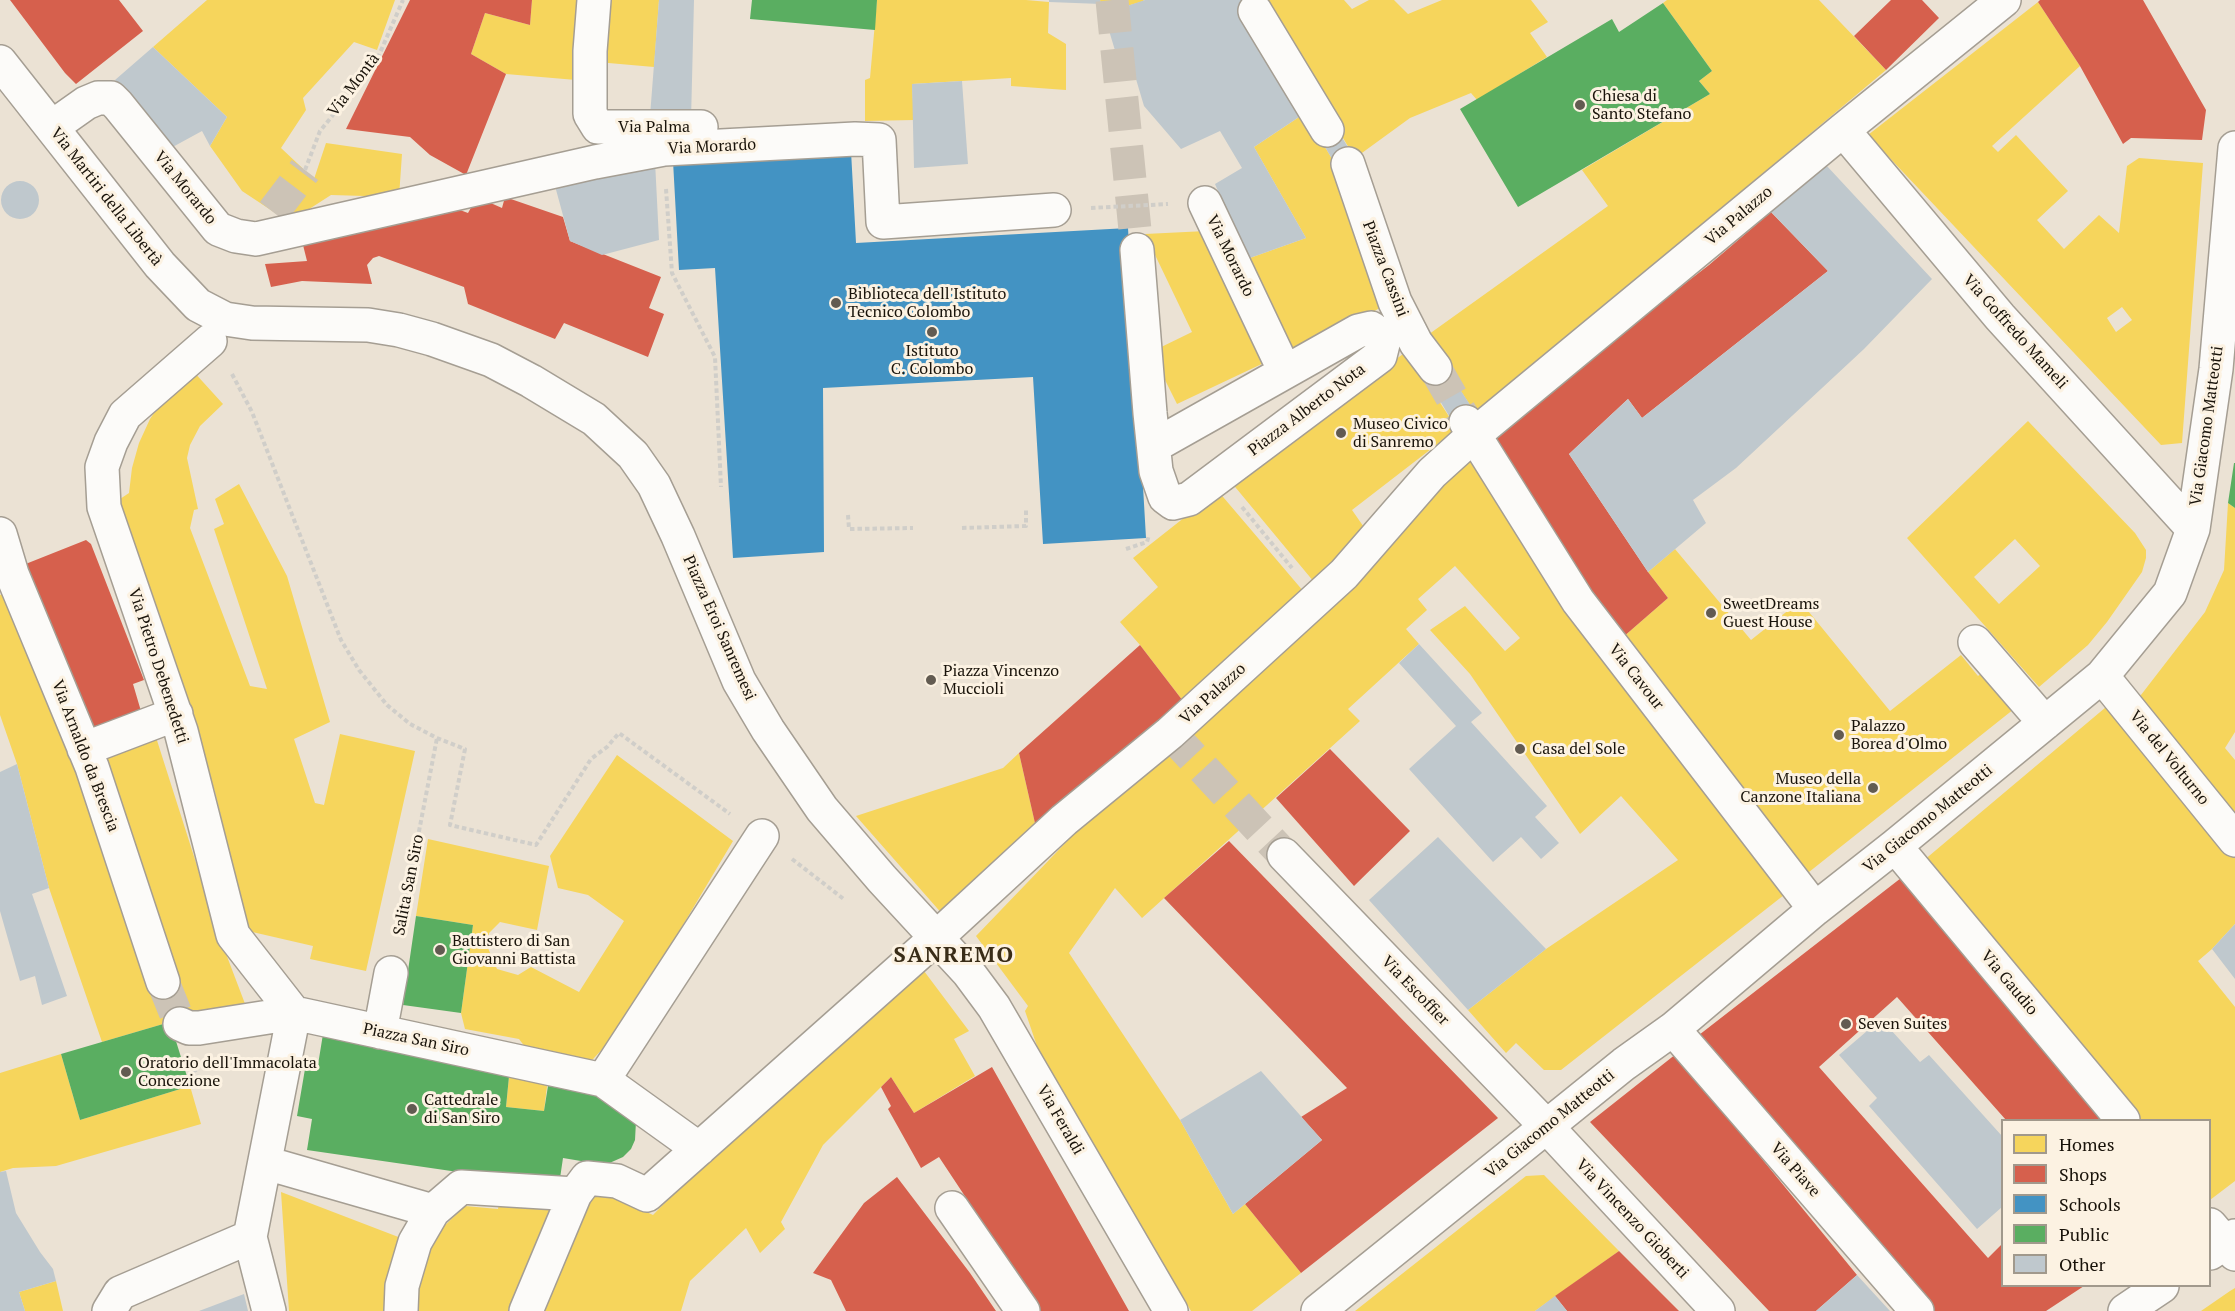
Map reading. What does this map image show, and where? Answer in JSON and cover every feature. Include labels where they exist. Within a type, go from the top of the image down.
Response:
[{"type":"street","name":"Via Palma","points":[[594,0],[590,51],[590,114],[598,127],[822,128],[832,141]]},
{"type":"street","name":"Via Palazzo","points":[[936,938],[1064,820],[1170,733],[1344,574],[1470,428],[2004,0]]},
{"type":"street","points":[[1255,11],[1327,130]]},
{"type":"street","name":"Via Martiri della Libertà","points":[[0,62],[160,265],[198,305],[217,330]]},
{"type":"street","name":"Via Morardo","points":[[52,128],[86,102],[98,98],[111,99],[218,229],[236,236],[256,238],[277,227],[664,149],[832,141],[879,140],[883,222],[1054,210]]},
{"type":"street","name":"Via Goffredo Mameli","points":[[1843,130],[2000,317],[2193,529]]},
{"type":"street","name":"Via Giacomo Matteotti","points":[[1318,1311],[1624,1064],[1673,1029],[1815,909],[2102,676],[2170,593],[2193,529],[2216,369],[2235,148]]},
{"type":"street","name":"Piazza Cassini","points":[[1348,164],[1395,302],[1416,343],[1435,368]]},
{"type":"street","name":"Via Morardo","points":[[1204,203],[1278,357]]},
{"type":"street","name":"Piazza Alberto Nota","points":[[1137,250],[1156,471],[1165,497],[1173,503],[1189,499],[1380,356],[1383,344],[1379,334],[1371,328],[1358,331],[1154,446]]},
{"type":"street","name":"Piazza Eroi Sanremesi","points":[[217,330],[252,323],[368,325],[399,330],[491,360],[594,419],[633,455],[654,485],[739,681],[768,730],[822,809],[936,938]]},
{"type":"street","name":"Via Pietro Debenedetti","points":[[217,330],[125,415],[111,442],[102,467],[104,507],[176,714],[233,935],[294,1013]]},
{"type":"street","name":"Via Cavour","points":[[1470,428],[1578,601],[1815,909]]},
{"type":"street","name":"Via Arnaldo da Brescia","points":[[0,534],[12,574],[92,767],[162,982]]},
{"type":"street","points":[[1975,642],[2045,723]]},
{"type":"street","name":"Via del Volturno","points":[[2102,676],[2235,840]]},
{"type":"street","points":[[84,749],[176,714]]},
{"type":"street","points":[[699,1149],[603,1080],[762,837]]},
{"type":"street","name":"Via Gaudio","points":[[1895,846],[2122,1119]]},
{"type":"street","name":"Via Escoffier","points":[[1284,855],[1547,1127]]},
{"type":"street","points":[[526,1311],[576,1194],[587,1178],[617,1181],[646,1195],[936,938]]},
{"type":"street","name":"Via Feraldi","points":[[936,938],[968,972],[994,1007],[1171,1311]]},
{"type":"street","points":[[380,1032],[391,973]]},
{"type":"street","points":[[269,1311],[250,1237],[294,1013]]},
{"type":"street","name":"Piazza San Siro","points":[[180,1024],[189,1028],[199,1028],[294,1013],[603,1080]]},
{"type":"street","name":"Via Piave","points":[[1673,1029],[1917,1311]]},
{"type":"street","name":"Via Vincenzo Gioberti","points":[[1547,1127],[1718,1311]]},
{"type":"street","points":[[266,1163],[433,1211]]},
{"type":"street","points":[[401,1311],[402,1286],[415,1242],[433,1211],[461,1187],[576,1194]]},
{"type":"street","points":[[952,1208],[1023,1311]]},
{"type":"street","points":[[109,1311],[120,1293],[250,1237]]},
{"type":"street","points":[[2125,1311],[2161,1287]]},
{"type":"path","name":"Via Montà","points":[[305,170],[320,131],[376,62],[403,0]]},
{"type":"path","points":[[664,149],[672,273],[715,357],[721,487]]},
{"type":"path","name":"Via Morardo","points":[[1054,210],[1204,203]]},
{"type":"path","points":[[217,330],[230,369],[252,412],[341,640],[359,670],[387,705],[410,724],[437,738],[465,748],[450,825],[536,845],[591,759],[607,747],[619,733]]},
{"type":"path","points":[[1239,504],[1318,598]]},
{"type":"path","points":[[962,528],[1026,526],[1026,510]]},
{"type":"path","points":[[848,515],[849,529],[913,528]]},
{"type":"path","points":[[1126,549],[1147,542]]},
{"type":"path","name":"Salita San Siro","points":[[391,973],[437,738]]},
{"type":"path","points":[[193,1065],[201,1089]]},
{"type":"building: Homes","points":[[207,0],[395,0],[377,50],[354,42],[303,98],[306,110],[281,148],[314,179],[326,143],[402,154],[399,197],[331,195],[289,222],[242,191],[210,146],[227,117],[153,47]]},
{"type":"building: Homes","points":[[532,0],[580,0],[576,80],[506,74],[471,54],[485,13],[530,25]]},
{"type":"building: Homes","points":[[603,0],[659,0],[654,67],[597,62]]},
{"type":"building: Homes","points":[[877,0],[1049,2],[1048,33],[1066,44],[1066,90],[1011,86],[1011,78],[912,84],[914,120],[865,121],[865,80],[870,78]]},
{"type":"building: Homes","points":[[1100,0],[1144,1],[1127,6],[1101,4]]},
{"type":"building: Homes","points":[[1260,0],[1344,0],[1352,9],[1369,0],[1394,0],[1408,14],[1442,0],[1531,0],[1548,22],[1530,33],[1547,57],[1477,100],[1471,93],[1410,118],[1355,158]]},
{"type":"building: Homes","points":[[1667,0],[1819,0],[1886,70],[1476,414],[1425,337],[1608,206],[1582,170],[1710,94],[1699,81],[1712,71],[1663,3]]},
{"type":"building: Homes","points":[[2038,2],[2080,66],[1992,146],[1998,152],[2016,135],[2068,191],[2037,220],[2064,249],[2099,215],[2119,233],[2127,166],[2139,158],[2203,163],[2182,443],[2161,445],[1868,135]],"holes":[[[2122,307],[2132,320],[2116,332],[2107,318]]]},
{"type":"building: Homes","points":[[1305,113],[1338,169],[1383,306],[1290,361],[1247,259],[1306,238],[1254,147]]},
{"type":"building: Homes","points":[[1206,231],[1268,361],[1177,404],[1151,352],[1192,332],[1145,234]]},
{"type":"building: Homes","points":[[1407,351],[1457,429],[1352,510],[1368,533],[1314,582],[1231,482]]},
{"type":"building: Homes","points":[[193,371],[223,404],[200,426],[190,445],[187,458],[198,509],[194,510],[190,528],[250,686],[267,689],[214,529],[224,524],[215,499],[239,484],[287,576],[330,722],[294,739],[315,803],[324,805],[340,734],[415,751],[366,971],[310,959],[313,946],[248,931],[215,792],[171,651],[143,584],[117,501],[129,493],[132,468],[139,443],[150,419],[164,398]]},
{"type":"building: Homes","points":[[2028,421],[2135,533],[2146,550],[2146,558],[2142,572],[2088,645],[2039,687],[1907,538]],"holes":[[[2015,539],[2040,566],[1999,604],[1974,577]]]},
{"type":"building: Homes","points":[[1471,450],[1784,895],[1561,1070],[1544,1070],[1516,1043],[1506,1053],[1468,1010],[1546,949],[1678,860],[1621,796],[1580,834],[1470,674],[1430,630],[1465,606],[1505,651],[1520,638],[1455,566],[1418,599],[1427,610],[1406,629],[1419,644],[1348,709],[1360,721],[1142,918],[1115,888],[1069,953],[1180,1120],[1233,1214],[1245,1204],[1301,1273],[1252,1311],[1191,1311],[1038,1049],[1025,1011],[1028,1006],[976,936],[1074,834],[1354,583]]},
{"type":"building: Homes","points":[[1218,491],[1304,592],[1183,701],[1120,622],[1158,587],[1133,558]]},
{"type":"building: Homes","points":[[2228,503],[2235,508],[2235,732],[2225,748],[2235,760],[2235,825],[2134,704],[2205,612],[2224,570]]},
{"type":"building: Homes","name":"Palazzo Borea d'Olmo","points":[[1675,549],[1751,640],[1800,601],[1890,711],[1961,655],[1978,676],[1983,672],[2014,709],[1804,876],[1622,638],[1668,598],[1648,572]]},
{"type":"building: Homes","points":[[13,588],[97,751],[154,731],[220,938],[247,1009],[170,1022],[102,1042],[49,888],[17,764],[0,715],[0,595]]},
{"type":"building: Homes","points":[[2112,702],[2235,853],[2235,924],[2198,961],[2235,1007],[2235,1181],[2211,1199],[2211,1119],[2134,1119],[1923,861]]},
{"type":"building: Homes","points":[[1019,753],[1037,832],[944,916],[856,816],[1003,768]]},
{"type":"building: Homes","points":[[617,755],[733,841],[621,1029],[581,1072],[538,1064],[519,1039],[465,1029],[461,1013],[473,925],[416,916],[428,839],[549,866],[537,930],[500,922],[489,933],[488,948],[497,969],[518,975],[531,967],[579,992],[624,921],[588,895],[558,888],[550,856]]},
{"type":"building: Homes","points":[[924,971],[969,1031],[954,1039],[975,1076],[914,1113],[891,1077],[823,1145],[781,1222],[785,1229],[760,1253],[746,1228],[690,1281],[681,1311],[540,1311],[578,1214],[601,1191],[653,1215],[760,1105]]},
{"type":"building: Homes","points":[[61,1054],[80,1120],[190,1086],[201,1124],[56,1166],[13,1168],[0,1172],[0,1073]]},
{"type":"building: Homes","points":[[510,1066],[549,1070],[544,1111],[506,1107]]},
{"type":"building: Homes","points":[[1544,1175],[1619,1251],[1535,1311],[1355,1311],[1526,1176]]},
{"type":"building: Homes","points":[[281,1192],[401,1238],[390,1311],[289,1311]]},
{"type":"building: Homes","points":[[500,1196],[560,1200],[510,1311],[411,1311],[413,1289],[437,1233],[465,1206],[498,1209]]},
{"type":"building: Homes","points":[[56,1281],[63,1311],[25,1311],[19,1292]]},
{"type":"building: Homes","points":[[2235,1288],[2235,1311],[2201,1311],[2230,1291]]},
{"type":"building: Shops","points":[[10,0],[119,0],[143,31],[76,84],[65,73]]},
{"type":"building: Shops","points":[[410,0],[532,0],[530,25],[485,13],[471,54],[506,74],[466,175],[430,155],[410,137],[346,129]]},
{"type":"building: Shops","points":[[1891,0],[1922,0],[1939,18],[1886,70],[1854,36]]},
{"type":"building: Shops","points":[[2040,0],[2143,0],[2206,110],[2202,140],[2131,138],[2123,144],[2080,66],[2038,2]]},
{"type":"building: Shops","points":[[477,197],[502,208],[505,197],[563,217],[570,241],[661,277],[649,308],[664,314],[648,357],[564,323],[555,339],[468,304],[464,287],[379,256],[373,258],[367,265],[372,284],[302,281],[271,287],[265,264],[307,261],[301,237],[449,206],[468,213]]},
{"type":"building: Shops","points":[[1771,212],[1828,271],[1642,418],[1628,399],[1569,454],[1668,598],[1622,638],[1488,436],[1709,265]]},
{"type":"building: Shops","points":[[86,540],[91,544],[144,680],[133,684],[143,718],[93,739],[13,569]]},
{"type":"building: Shops","points":[[1140,645],[1183,701],[1037,832],[1019,753]]},
{"type":"building: Shops","points":[[1330,749],[1410,831],[1354,886],[1276,798]]},
{"type":"building: Shops","points":[[1229,841],[1498,1118],[1301,1273],[1245,1204],[1322,1140],[1301,1117],[1347,1088],[1164,898]]},
{"type":"building: Shops","points":[[1901,878],[2101,1119],[2005,1119],[1897,997],[1819,1067],[1988,1258],[2001,1245],[2001,1287],[2082,1287],[2046,1311],[1932,1311],[1699,1035]]},
{"type":"building: Shops","points":[[1676,1054],[1857,1275],[1816,1311],[1769,1311],[1590,1122]]},
{"type":"building: Shops","points":[[992,1067],[1129,1311],[1041,1311],[939,1157],[921,1168],[888,1109],[891,1106],[881,1087],[891,1077],[914,1113]]},
{"type":"building: Shops","points":[[897,1177],[996,1311],[846,1311],[831,1280],[813,1273],[864,1203]]},
{"type":"building: Shops","points":[[1619,1251],[1679,1311],[1567,1311],[1555,1296]]},
{"type":"building: Schools","points":[[851,151],[856,243],[1128,228],[1146,538],[1043,544],[1033,377],[823,388],[824,552],[733,558],[715,268],[679,270],[673,161]]},
{"type":"building: Public","points":[[752,0],[877,0],[875,30],[750,19]]},
{"type":"building: Public","name":"Chiesa di Santo Stefano","points":[[1663,3],[1712,71],[1699,81],[1710,94],[1518,207],[1460,109],[1612,19],[1619,32]]},
{"type":"building: Public","points":[[2235,463],[2235,508],[2228,503]]},
{"type":"building: Public","name":"Battistero di San Giovanni Battista","points":[[416,916],[473,925],[461,1013],[403,1005]]},
{"type":"building: Public","name":"Oratorio dell'Immacolata Concezione","points":[[170,1022],[190,1086],[80,1120],[61,1054]]},
{"type":"building: Public","name":"Cattedrale di San Siro","points":[[323,1034],[510,1066],[506,1107],[544,1111],[548,1086],[621,1098],[636,1121],[635,1140],[631,1149],[623,1157],[605,1165],[563,1158],[559,1185],[307,1150],[312,1119],[297,1116],[305,1069],[317,1071]]},
{"type":"building: Other","points":[[659,0],[694,0],[691,120],[650,116]]},
{"type":"building: Other","points":[[1049,0],[1100,0],[1101,4],[1049,2]]},
{"type":"building: Other","points":[[1145,0],[1260,0],[1305,113],[1254,147],[1306,238],[1247,259],[1215,184],[1242,168],[1220,131],[1181,149],[1144,106],[1133,69],[1120,67],[1101,4],[1127,6]]},
{"type":"building: Other","points":[[153,47],[227,117],[210,146],[202,131],[169,149],[142,117],[146,114],[115,80]]},
{"type":"building: Other","points":[[962,81],[968,164],[914,168],[912,84]]},
{"type":"building: Other","points":[[1334,125],[1355,158],[1338,169],[1318,135]]},
{"type":"building: Other","points":[[655,161],[659,240],[602,255],[570,241],[555,186]]},
{"type":"building: Other","points":[[1826,165],[1932,279],[1864,349],[1736,468],[1693,500],[1706,523],[1648,572],[1569,454],[1628,399],[1642,418],[1828,271],[1771,212]]},
{"type":"building: Other","points":[[20,181],[33,187],[39,200],[33,213],[20,219],[7,213],[1,200],[7,187]]},
{"type":"building: Other","points":[[1443,363],[1476,414],[1457,429],[1425,376]]},
{"type":"building: Other","points":[[1419,644],[1482,713],[1471,722],[1547,806],[1535,817],[1559,843],[1541,859],[1521,837],[1493,862],[1409,769],[1456,726],[1399,663]]},
{"type":"building: Other","points":[[17,764],[49,888],[32,894],[67,996],[42,1005],[35,976],[20,981],[0,911],[0,772]]},
{"type":"building: Other","points":[[1438,837],[1546,949],[1468,1010],[1369,900]]},
{"type":"building: Other","points":[[2235,924],[2235,979],[2212,949]]},
{"type":"building: Other","points":[[1881,1019],[1920,1062],[1929,1055],[2001,1135],[2001,1208],[1977,1229],[1869,1106],[1877,1098],[1839,1055]]},
{"type":"building: Other","points":[[1261,1071],[1322,1140],[1233,1214],[1180,1120]]},
{"type":"building: Other","points":[[6,1171],[16,1213],[53,1269],[56,1281],[19,1292],[25,1311],[0,1311],[0,1172]]},
{"type":"building: Other","points":[[1857,1275],[1890,1311],[1816,1311]]},
{"type":"building: Other","points":[[244,1294],[248,1311],[199,1311]]},
{"type":"building: Other","points":[[1555,1296],[1567,1311],[1535,1311]]},
{"type":"tunnel","points":[[1112,0],[1137,250]]},
{"type":"tunnel","points":[[273,212],[305,170]]},
{"type":"tunnel","points":[[1435,368],[1466,422]]},
{"type":"tunnel","points":[[1170,733],[1284,855]]},
{"type":"tunnel","points":[[163,982],[180,1024]]},
{"type":"place","name":"Chiesa di Santo Stefano","points":[[1580,105]]},
{"type":"place","name":"Biblioteca dell'Istituto Tecnico Colombo","points":[[836,303]]},
{"type":"place","name":"Istituto C. Colombo","points":[[932,332]]},
{"type":"place","name":"Museo Civico di Sanremo","points":[[1341,433]]},
{"type":"place","name":"SweetDreams Guest House","points":[[1711,613]]},
{"type":"place","name":"Piazza Vincenzo Muccioli","points":[[931,680]]},
{"type":"place","name":"Palazzo Borea d'Olmo","points":[[1839,735]]},
{"type":"place","name":"Casa del Sole","points":[[1520,749]]},
{"type":"place","name":"Museo della Canzone Italiana","points":[[1873,788]]},
{"type":"place","name":"Battistero di San Giovanni Battista","points":[[440,950]]},
{"type":"place","name":"Seven Suites","points":[[1846,1024]]},
{"type":"place","name":"Oratorio dell'Immacolata Concezione","points":[[126,1072]]},
{"type":"place","name":"Cattedrale di San Siro","points":[[412,1109]]},
{"type":"district","name":"SANREMO","points":[[954,956]]}]
